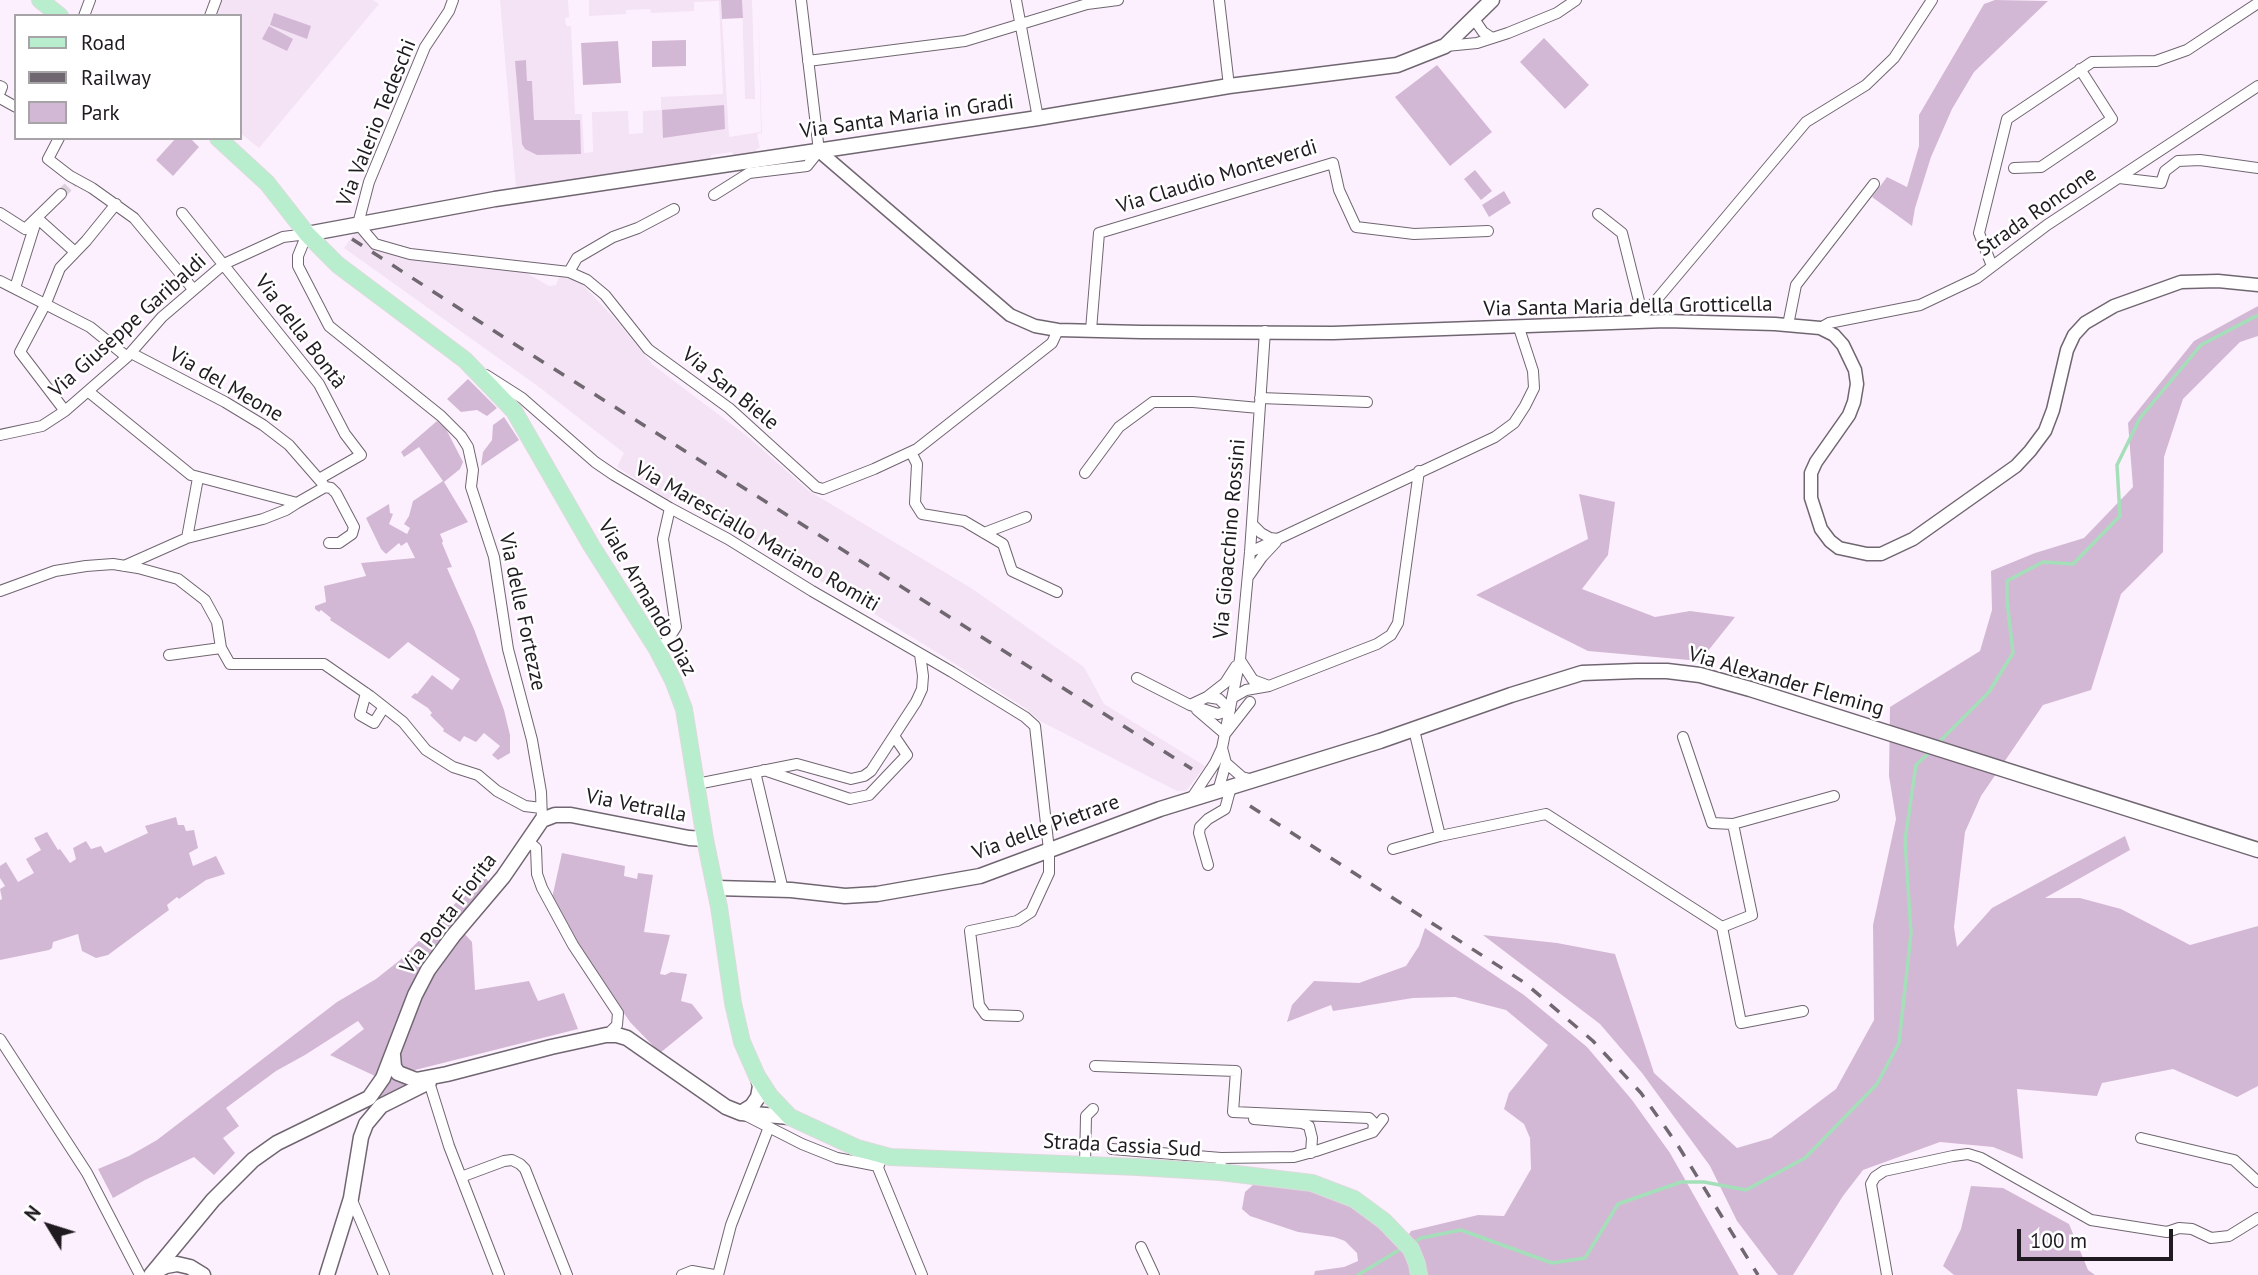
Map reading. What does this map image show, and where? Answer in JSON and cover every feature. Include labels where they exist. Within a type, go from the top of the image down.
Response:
[{"type":"main road","name":"Via Santa Maria in Gradi","points":[[307,234],[495,199],[1038,118],[1229,86],[1397,65],[1445,46],[1492,0]]},
{"type":"main road","points":[[38,1],[57,14]]},
{"type":"main road","name":"Viale Armando Diaz","points":[[220,140],[267,183],[307,234],[338,265],[471,365],[514,411],[591,545],[657,649],[684,709],[742,1042],[757,1076],[770,1096],[790,1117]]},
{"type":"main road","name":"Via Alexander Fleming","points":[[1258,780],[1582,673],[1667,671],[1700,675],[2258,850]]},
{"type":"main road","name":"Via delle Pietrare","points":[[716,888],[783,890],[845,896],[877,894],[980,876],[1191,799],[1258,780]]},
{"type":"main road","points":[[528,841],[541,814]]},
{"type":"main road","name":"Via Vetralla","points":[[541,814],[571,815],[705,839]]},
{"type":"main road","name":"Via Porta Fiorita","points":[[151,1275],[227,1185],[253,1160],[278,1143],[369,1098],[378,1088],[415,995],[428,970],[503,877],[528,841]]},
{"type":"main road","points":[[393,1054],[394,1067],[404,1077],[415,1080],[606,1035],[627,1038],[726,1107],[741,1113],[790,1117]]},
{"type":"main road","points":[[327,1275],[351,1198],[361,1137],[366,1124],[381,1106],[447,1074]]},
{"type":"main road","points":[[741,1113],[752,1106],[758,1097],[760,1086],[757,1076]]},
{"type":"main road","name":"Strada Cassia Sud","points":[[790,1117],[880,1161],[1221,1165],[1312,1183],[1354,1199],[1403,1238],[1414,1255],[1419,1274]]},
{"type":"main road","points":[[327,1119],[349,1119],[358,1125],[361,1137]]},
{"type":"main road","points":[[186,1232],[182,1244],[190,1267]]},
{"type":"main road","points":[[151,1275],[166,1266],[177,1264],[190,1267],[203,1275]]},
{"type":"street","name":"Via Valerio Tedeschi","points":[[358,224],[369,182],[425,47],[449,11],[453,0]]},
{"type":"street","points":[[714,195],[749,173],[807,166],[819,151],[801,0]]},
{"type":"street","points":[[1016,0],[1038,118]]},
{"type":"street","points":[[807,61],[965,41],[1087,4],[1118,0]]},
{"type":"street","points":[[1219,0],[1229,86]]},
{"type":"street","points":[[1445,46],[1477,43],[1492,38],[1557,13],[1576,0]]},
{"type":"street","points":[[1637,323],[1805,122],[1866,85],[1894,58],[1932,0]]},
{"type":"street","points":[[1992,266],[1979,233],[2007,119],[2092,62],[2156,61],[2187,50],[2258,3]]},
{"type":"street","points":[[1474,19],[1483,32],[1492,38]]},
{"type":"street","points":[[2014,168],[2041,167],[2112,119],[2080,69]]},
{"type":"street","points":[[0,86],[0,92]]},
{"type":"street","name":"Strada Roncone","points":[[1820,328],[1829,323],[1920,305],[1977,278],[2047,225],[2258,86]]},
{"type":"street","points":[[58,140],[48,159],[74,180],[116,204],[134,218],[193,289]]},
{"type":"street","name":"Via Santa Maria della Grotticella","points":[[819,151],[1010,315],[1035,326],[1058,330],[1333,333],[1665,321],[1820,328]]},
{"type":"street","points":[[2119,178],[2161,183],[2165,171],[2178,161],[2200,160],[2258,168]]},
{"type":"street","name":"Via Claudio Monteverdi","points":[[1091,330],[1099,233],[1333,163],[1339,190],[1356,227],[1414,234],[1488,231]]},
{"type":"street","points":[[1788,325],[1796,285],[1874,184]]},
{"type":"street","points":[[0,214],[25,229],[61,194]]},
{"type":"street","points":[[65,411],[20,352],[46,303],[60,268],[116,204]]},
{"type":"street","points":[[569,272],[577,258],[613,237],[638,228],[674,209]]},
{"type":"street","points":[[182,213],[224,264]]},
{"type":"street","points":[[1598,214],[1622,233],[1639,301],[1637,323]]},
{"type":"street","points":[[37,218],[75,252]]},
{"type":"street","points":[[15,288],[37,218]]},
{"type":"street","name":"Via San Biele","points":[[358,224],[375,244],[410,254],[569,272],[587,280],[605,295],[648,349],[729,408],[816,487],[822,489],[911,452],[1052,343],[1058,330]]},
{"type":"street","name":"Via Giuseppe Garibaldi","points":[[0,435],[42,426],[65,411],[129,355],[162,317],[224,264],[283,237],[307,234]]},
{"type":"street","name":"Via delle Fortezze","points":[[307,234],[298,256],[298,266],[330,327],[442,416],[468,447],[473,470],[471,487],[495,558],[508,649],[532,740],[541,792],[541,814]]},
{"type":"street","name":"Via della Bontà","points":[[224,264],[319,384],[345,434],[361,455],[322,483]]},
{"type":"street","name":"Via del Meone","points":[[0,281],[90,327],[129,355],[225,402],[263,425],[289,445],[322,483],[336,493],[354,527],[352,534],[339,543],[329,543]]},
{"type":"street","points":[[1820,328],[1834,335],[1843,345],[1855,370],[1857,384],[1849,415],[1816,461],[1811,473],[1809,486],[1813,507],[1821,529],[1839,548],[1854,553],[1881,554],[1913,539],[2015,466],[2030,451],[2045,431],[2053,410],[2067,350],[2074,335],[2085,323],[2114,306],[2181,282],[2258,285]]},
{"type":"street","points":[[1250,552],[1495,437],[1514,423],[1534,388],[1533,372],[1519,328]]},
{"type":"street","name":"Via Gioacchino Rossini","points":[[1221,763],[1224,734],[1240,659],[1265,331]]},
{"type":"street","name":"Via Maresciallo Mariano Romiti","points":[[471,365],[522,398],[595,462],[1025,717],[1035,726],[1049,850]]},
{"type":"street","points":[[89,392],[191,475],[297,503]]},
{"type":"street","points":[[1085,473],[1119,427],[1153,402],[1367,402]]},
{"type":"street","points":[[911,452],[917,464],[915,503],[922,513],[964,521],[1003,544],[1012,571],[1057,592]]},
{"type":"street","points":[[1232,698],[1245,690],[1269,687],[1377,644],[1391,635],[1398,624],[1419,471]]},
{"type":"street","points":[[187,538],[198,478]]},
{"type":"street","points":[[123,566],[187,538],[263,519],[286,510],[322,483]]},
{"type":"street","points":[[657,649],[668,640],[676,627],[663,539],[670,508]]},
{"type":"street","points":[[984,533],[1026,517]]},
{"type":"street","points":[[1252,524],[1270,538],[1279,539]]},
{"type":"street","points":[[1248,578],[1262,557],[1279,539]]},
{"type":"street","points":[[1250,552],[1262,557]]},
{"type":"street","points":[[0,591],[55,571],[113,564],[178,579],[205,600],[217,622],[221,648],[230,664],[324,664],[403,722],[426,750],[453,767],[478,775],[497,791],[541,814]]},
{"type":"street","points":[[169,655],[221,648]]},
{"type":"street","points":[[697,784],[797,764],[851,779],[864,776],[871,771],[922,689],[920,654]]},
{"type":"street","points":[[1190,705],[1207,697],[1226,682],[1240,659],[1253,680],[1269,687]]},
{"type":"street","points":[[1137,678],[1190,705],[1218,715],[1230,710],[1219,699],[1207,697]]},
{"type":"street","points":[[1190,705],[1224,734],[1250,702],[1269,687]]},
{"type":"street","points":[[366,693],[360,715],[374,723],[384,707]]},
{"type":"street","points":[[1232,698],[1250,702]]},
{"type":"street","points":[[1414,730],[1440,836]]},
{"type":"street","points":[[760,771],[850,799],[869,794],[907,755],[894,736]]},
{"type":"street","points":[[1683,737],[1712,823],[1733,824],[1834,796]]},
{"type":"street","points":[[1221,763],[1242,777],[1258,780]]},
{"type":"street","points":[[1208,865],[1199,833],[1200,827],[1208,819],[1224,809],[1221,763]]},
{"type":"street","points":[[1191,799],[1221,763]]},
{"type":"street","points":[[760,771],[783,890]]},
{"type":"street","points":[[1393,849],[1440,836],[1546,814],[1722,927],[1741,1023],[1803,1011]]},
{"type":"street","points":[[1722,927],[1752,915],[1733,824]]},
{"type":"street","points":[[528,841],[536,848],[537,874],[542,888],[573,945],[618,1013],[617,1025],[606,1035]]},
{"type":"street","points":[[1018,1016],[986,1016],[979,1005],[970,931],[1017,921],[1031,912],[1049,873],[1049,850]]},
{"type":"street","points":[[0,1039],[90,1177],[140,1275]]},
{"type":"street","points":[[1095,1066],[1236,1071],[1233,1112],[1369,1118],[1374,1123],[1373,1132]]},
{"type":"street","points":[[429,1082],[461,1177],[499,1275]]},
{"type":"street","points":[[1085,1165],[1086,1116],[1093,1109]]},
{"type":"street","points":[[741,1113],[837,1158],[880,1161],[922,1275]]},
{"type":"street","points":[[1254,1119],[1309,1126],[1312,1138],[1311,1153]]},
{"type":"street","points":[[1112,1149],[1221,1165],[1294,1157],[1373,1132],[1383,1119]]},
{"type":"street","points":[[682,1275],[692,1271],[716,1275],[731,1225],[769,1127]]},
{"type":"street","points":[[2141,1138],[2234,1160],[2258,1182]]},
{"type":"street","points":[[1887,1275],[1871,1184],[1875,1177],[1884,1171],[1953,1156],[1968,1154],[1981,1158],[2091,1220],[2167,1232],[2179,1228],[2192,1229],[2211,1238],[2229,1236],[2258,1217]]},
{"type":"street","points":[[461,1177],[504,1161],[512,1160],[520,1164],[525,1169],[568,1275]]},
{"type":"street","points":[[351,1198],[384,1275]]},
{"type":"street","points":[[1141,1247],[1154,1275]]},
{"type":"shaded area","points":[[221,0],[373,0],[379,4],[259,148],[242,135],[242,14],[217,14]]},
{"type":"shaded area","points":[[500,0],[568,0],[569,17],[565,18],[566,26],[571,26],[575,114],[582,114],[584,153],[593,152],[592,112],[628,111],[629,134],[643,133],[643,111],[661,110],[661,97],[723,94],[719,1],[694,2],[694,11],[651,13],[650,9],[626,10],[626,14],[589,16],[589,0],[721,0],[729,137],[761,132],[758,0],[762,133],[757,134],[760,148],[756,149],[757,154],[733,157],[732,152],[711,155],[711,161],[516,188]],"holes":[[[526,60],[527,81],[532,82],[534,120],[516,61]]]},
{"type":"shaded area","points":[[742,0],[752,0],[755,99],[745,99]]},
{"type":"shaded area","points":[[355,232],[370,244],[390,254],[523,271],[549,286],[556,285],[560,275],[581,283],[653,365],[747,436],[809,491],[971,588],[1084,667],[1104,704],[1205,766],[1186,791],[1177,791],[1040,721],[1025,708],[930,648],[674,492],[668,500],[617,467],[624,453],[539,387],[344,248]]},
{"type":"green space","points":[[721,0],[742,0],[743,18],[722,19]]},
{"type":"green space","points":[[1995,0],[2048,1],[1974,72],[1952,109],[1931,157],[1912,226],[1872,197],[1887,177],[1907,187],[1919,146],[1919,115],[1984,4]]},
{"type":"green space","points":[[274,13],[311,26],[307,39],[270,25]]},
{"type":"green space","points":[[269,26],[293,39],[287,51],[262,39]]},
{"type":"green space","points":[[1544,38],[1589,85],[1565,109],[1520,62]]},
{"type":"green space","points":[[686,40],[686,66],[652,67],[652,41]]},
{"type":"green space","points":[[618,41],[621,83],[583,85],[581,43]]},
{"type":"green space","points":[[526,60],[527,81],[532,81],[534,120],[580,120],[581,154],[537,155],[525,149],[522,144],[515,61]]},
{"type":"green space","points":[[1437,65],[1492,132],[1450,166],[1395,97]]},
{"type":"green space","points":[[724,105],[725,129],[663,138],[662,110]]},
{"type":"green space","points":[[174,140],[192,140],[199,147],[173,176],[156,160]]},
{"type":"green space","points":[[1475,170],[1492,191],[1481,200],[1464,179]]},
{"type":"green space","points":[[1504,191],[1511,203],[1489,217],[1482,205]]},
{"type":"green space","points":[[2258,306],[2258,336],[2240,342],[2183,399],[2164,457],[2163,552],[2121,594],[2091,690],[2043,705],[1981,796],[1965,832],[1954,927],[1957,947],[1992,908],[2125,836],[2130,850],[2045,898],[2080,898],[2121,909],[2190,945],[2258,926],[2258,1086],[2237,1097],[2173,1069],[2102,1083],[2097,1096],[2017,1089],[2023,1159],[1993,1147],[1940,1142],[1863,1170],[1843,1196],[1793,1275],[1778,1275],[1737,1221],[1710,1166],[1642,1073],[1600,1024],[1483,935],[1557,943],[1615,954],[1654,1073],[1737,1148],[1771,1138],[1836,1089],[1874,1020],[1873,925],[1896,819],[1889,776],[1890,707],[1980,651],[1992,610],[1991,571],[2035,553],[2084,538],[2133,487],[2128,423],[2194,341]]},
{"type":"green space","points":[[468,379],[497,408],[487,416],[477,410],[461,412],[447,399]]},
{"type":"green space","points":[[504,417],[519,440],[481,466],[483,452],[492,440],[493,425]]},
{"type":"green space","points":[[437,421],[446,429],[463,462],[460,469],[444,482],[468,522],[440,534],[452,567],[447,568],[474,629],[504,710],[510,735],[510,753],[498,760],[492,755],[500,746],[484,733],[476,742],[464,736],[460,742],[443,731],[430,715],[432,713],[428,708],[411,697],[417,694],[432,675],[452,690],[460,679],[408,642],[389,659],[330,620],[321,610],[319,612],[315,609],[315,606],[326,602],[324,586],[366,576],[361,563],[415,558],[407,542],[401,546],[399,543],[386,554],[366,518],[389,504],[390,513],[393,514],[389,524],[407,534],[410,528],[404,524],[413,501],[443,481],[419,447],[404,457],[401,452]]},
{"type":"green space","points":[[1579,494],[1615,502],[1608,555],[1582,589],[1655,617],[1690,611],[1735,617],[1700,661],[1588,651],[1476,595],[1588,539]]},
{"type":"green space","points":[[176,817],[178,825],[184,825],[186,831],[194,830],[198,848],[189,853],[193,866],[216,856],[225,874],[206,880],[179,899],[177,897],[167,905],[169,910],[108,955],[96,958],[82,951],[78,934],[53,942],[49,950],[0,960],[0,889],[5,886],[0,878],[0,866],[6,862],[18,882],[34,873],[26,859],[41,850],[34,838],[47,832],[70,863],[76,859],[73,848],[86,841],[91,849],[101,846],[105,853],[148,833],[145,826]]},
{"type":"green space","points":[[562,853],[625,866],[624,876],[637,879],[638,873],[653,875],[644,932],[670,935],[660,974],[687,974],[681,1001],[692,1004],[703,1018],[660,1053],[630,1022],[576,943],[552,898]]},
{"type":"green space","points":[[483,875],[489,882],[461,917],[439,935],[441,942],[424,963],[408,991],[375,1076],[330,1055],[364,1029],[358,1021],[276,1071],[226,1108],[239,1126],[223,1138],[235,1153],[214,1175],[194,1157],[113,1198],[98,1169],[157,1140],[337,1002],[376,979],[400,960]]},
{"type":"green space","points":[[1425,928],[1524,995],[1587,1047],[1632,1100],[1670,1153],[1739,1275],[1425,1275],[1418,1249],[1409,1234],[1411,1231],[1478,1215],[1504,1216],[1531,1169],[1530,1138],[1524,1124],[1504,1109],[1509,1093],[1548,1045],[1506,1010],[1455,997],[1413,998],[1333,1011],[1331,1005],[1287,1022],[1292,1005],[1314,981],[1359,983],[1406,966],[1419,946]]},
{"type":"green space","points":[[463,932],[472,942],[475,990],[529,981],[538,1001],[564,993],[578,1029],[415,1070],[401,1069],[397,1055],[406,1029],[432,973]]},
{"type":"green space","points":[[390,1069],[396,1077],[412,1086],[375,1101]]},
{"type":"green space","points":[[1254,1184],[1311,1191],[1350,1206],[1401,1248],[1407,1258],[1411,1275],[1314,1275],[1315,1271],[1344,1267],[1358,1261],[1357,1253],[1345,1241],[1334,1237],[1298,1232],[1250,1216],[1242,1209],[1245,1192]]},
{"type":"green space","points":[[1971,1186],[2003,1188],[2069,1224],[2088,1270],[2095,1275],[1954,1275],[1943,1266],[1961,1229]]},
{"type":"waterway","points":[[1937,744],[1989,692],[2013,653],[2007,581],[2043,562],[2073,564],[2120,516],[2117,465],[2140,418],[2201,345],[2258,315]]},
{"type":"waterway","points":[[1411,1244],[1421,1238],[1461,1230],[1552,1263],[1585,1258],[1618,1204],[1681,1182],[1704,1182],[1746,1190],[1805,1158],[1877,1084],[1899,1043],[1911,933],[1905,840],[1916,765],[1932,750]]},
{"type":"waterway","points":[[1358,1275],[1404,1247]]},
{"type":"tunnel","points":[[61,194],[74,181]]},
{"type":"railway","points":[[352,239],[508,340],[1192,769]]},
{"type":"railway","points":[[1250,806],[1525,983],[1593,1041],[1641,1093],[1677,1144],[1758,1275]]}]
